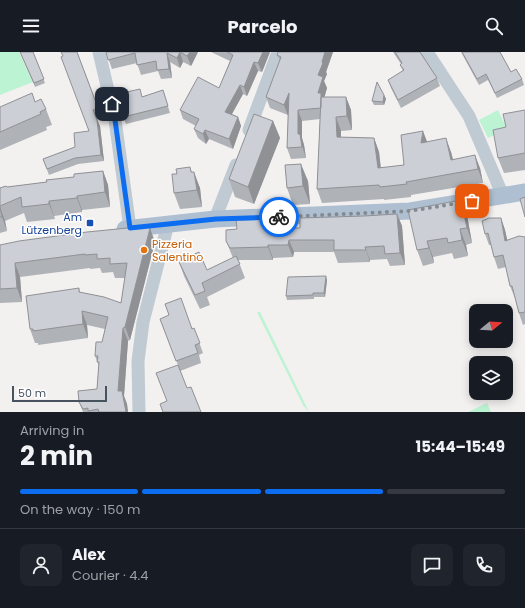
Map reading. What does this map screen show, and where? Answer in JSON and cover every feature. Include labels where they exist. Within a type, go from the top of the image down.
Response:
[{"type":"main road","points":[[107,231],[216,219],[410,211],[525,192]]},
{"type":"street","points":[[99,52],[115,120],[130,228]]},
{"type":"street","points":[[246,138],[278,52]]},
{"type":"street","points":[[427,52],[469,116],[503,196]]},
{"type":"street","points":[[216,219],[241,153]]},
{"type":"street","points":[[139,412],[138,361],[143,322],[168,224]]},
{"type":"green space","points":[[0,52],[19,52],[33,82],[0,95]]},
{"type":"green space","points":[[498,110],[507,129],[488,138],[479,120]]},
{"type":"green space","points":[[257,312],[260,312],[309,412],[304,407]]},
{"type":"green space","points":[[487,403],[491,412],[468,412]]},
{"type":"building","points":[[20,52],[33,52],[44,79],[34,83]]},
{"type":"building","points":[[61,52],[77,52],[98,108],[93,110],[97,120],[101,155],[75,158],[47,169],[43,159],[75,147],[74,133],[89,131],[61,57],[63,56]]},
{"type":"building","points":[[106,52],[180,52],[177,58],[167,53],[169,69],[157,70],[156,61],[137,65],[135,53],[108,60]]},
{"type":"building","points":[[180,52],[190,52],[187,56]]},
{"type":"building","points":[[227,52],[263,52],[258,63],[254,62],[244,87],[240,85],[225,112],[238,117],[229,139],[205,130],[203,134],[194,129],[199,119],[180,110],[198,77],[219,88],[233,55]]},
{"type":"building","points":[[278,52],[325,52],[323,63],[318,75],[323,77],[318,93],[321,93],[321,108],[298,110],[298,134],[300,134],[302,147],[287,148],[289,93],[284,105],[266,97],[281,57],[277,55]]},
{"type":"building","points":[[395,52],[420,52],[437,78],[398,100],[388,80],[404,70],[400,65],[402,63]]},
{"type":"building","points":[[462,52],[500,52],[511,72],[516,69],[522,79],[495,93],[486,74],[477,79]]},
{"type":"building","points":[[377,82],[384,95],[383,102],[372,101]]},
{"type":"building","points":[[140,89],[142,97],[163,90],[168,106],[123,117],[118,94]]},
{"type":"building","points":[[32,93],[35,102],[41,99],[46,109],[40,112],[41,114],[0,132],[0,107]]},
{"type":"building","points":[[321,97],[346,97],[347,116],[336,117],[337,137],[374,138],[378,168],[404,165],[401,135],[423,131],[421,143],[446,138],[451,160],[475,155],[478,169],[406,182],[407,184],[380,187],[379,185],[317,189]]},
{"type":"building","points":[[525,110],[525,153],[498,158],[493,130],[506,127],[503,114]]},
{"type":"building","points":[[254,114],[273,121],[248,187],[229,179]]},
{"type":"building","points":[[301,164],[303,186],[287,188],[285,165]]},
{"type":"building","points":[[190,167],[191,172],[194,172],[197,190],[174,193],[172,174],[177,174],[176,169]]},
{"type":"building","points":[[103,171],[105,192],[77,196],[77,198],[49,201],[49,204],[22,207],[21,197],[0,206],[0,188],[74,177],[74,174]]},
{"type":"building","points":[[525,197],[525,217],[520,199]]},
{"type":"building","points":[[461,200],[467,228],[460,229],[462,240],[448,243],[447,238],[427,241],[429,248],[417,250],[408,210]]},
{"type":"building","points":[[397,214],[400,253],[385,254],[384,246],[365,247],[366,250],[334,250],[334,240],[289,240],[288,245],[230,248],[226,241],[226,230],[237,229],[236,220],[278,219],[278,228],[300,228],[300,218]]},
{"type":"building","points":[[489,218],[501,218],[505,241],[519,236],[525,237],[525,312],[519,313],[512,286],[510,286],[503,255],[494,257],[488,233],[485,234],[482,221]]},
{"type":"building","points":[[148,226],[150,228],[125,327],[123,328],[118,391],[122,391],[126,412],[99,412],[98,409],[88,411],[88,408],[83,409],[79,402],[78,391],[97,389],[99,362],[97,362],[98,356],[95,356],[96,342],[102,342],[108,317],[82,311],[83,324],[33,331],[33,329],[30,329],[26,296],[79,288],[79,292],[104,297],[121,303],[127,263],[110,264],[110,258],[97,259],[97,254],[85,254],[15,263],[17,288],[0,289],[0,245],[87,232]]},
{"type":"building","points":[[199,252],[207,270],[236,256],[240,264],[202,283],[205,291],[195,295],[179,262]]},
{"type":"building","points":[[326,276],[324,293],[286,296],[288,277]]},
{"type":"building","points":[[181,298],[192,329],[194,328],[200,343],[195,345],[198,353],[176,361],[160,319],[169,315],[165,304]]},
{"type":"building","points":[[178,365],[187,388],[191,387],[201,412],[163,412],[160,404],[167,401],[156,373]]},
{"type":"way so far","points":[[279,217],[410,211],[472,201]]},
{"type":"place","name":"Am Lützenberg","points":[[90,223]]},
{"type":"place","name":"Pizzeria Salentino","points":[[144,250]]},
{"type":"route","points":[[112,104],[130,228],[216,219],[279,217]]}]
